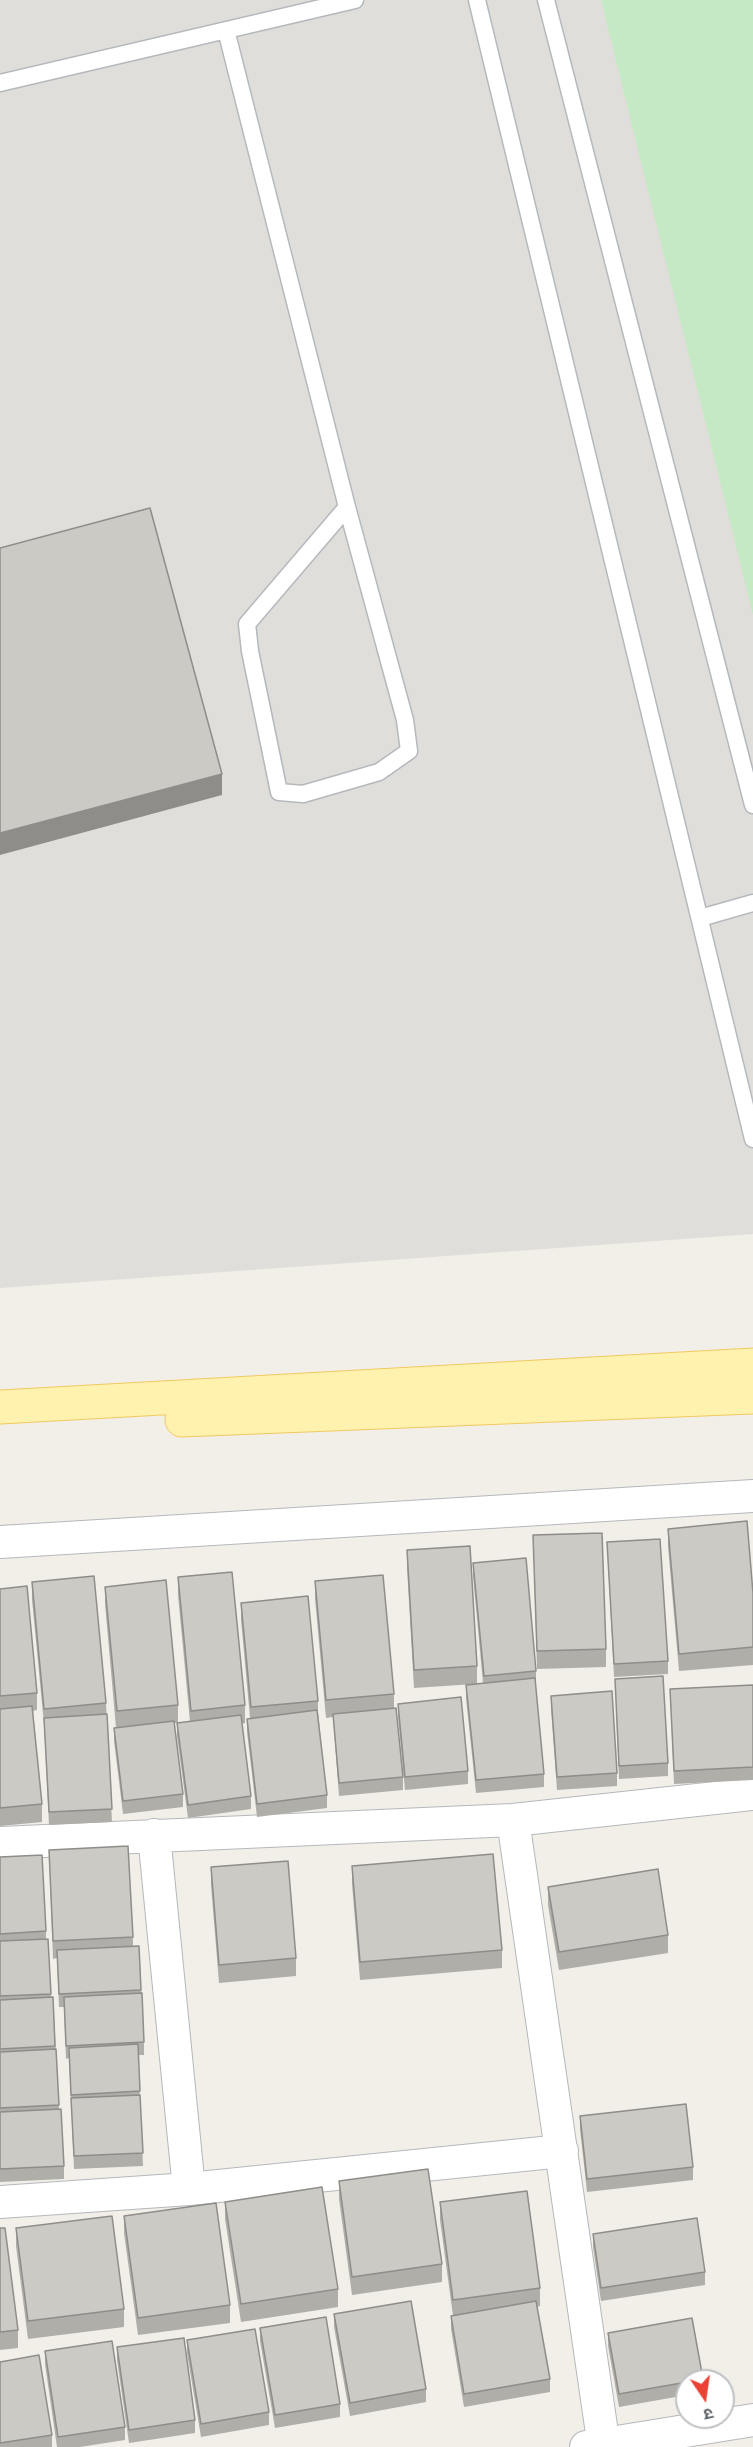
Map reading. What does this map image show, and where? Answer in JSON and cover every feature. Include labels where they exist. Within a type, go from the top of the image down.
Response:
[{"type":"main road","points":[[0,1407],[753,1365]]},
{"type":"main road","points":[[0,1427],[753,1397]]},
{"type":"street","points":[[0,1542],[753,1496]]},
{"type":"street","points":[[0,1844],[513,1820],[753,1794]]},
{"type":"street","points":[[513,1820],[562,2151],[598,2446],[753,2420]]},
{"type":"street","points":[[154,1835],[189,2189]]},
{"type":"street","points":[[0,2202],[189,2189],[562,2151]]},
{"type":"lane","points":[[0,83],[355,0]]},
{"type":"lane","points":[[477,0],[753,1139]]},
{"type":"lane","points":[[546,0],[753,805]]},
{"type":"lane","points":[[226,30],[347,507],[405,720],[409,751],[379,772],[303,794],[279,792],[250,651],[247,624],[347,507]]},
{"type":"lane","points":[[700,918],[753,903]]},
{"type":"shaded area","points":[[0,0],[753,0],[753,1234],[0,1288]]},
{"type":"green space","points":[[601,0],[753,0],[753,615]]},
{"type":"building","points":[[150,508],[222,774],[0,833],[0,548]]},
{"type":"building","points":[[747,1521],[753,1593],[753,1647],[679,1654],[668,1529]]},
{"type":"building","points":[[602,1533],[606,1649],[537,1651],[533,1535]]},
{"type":"building","points":[[660,1539],[668,1661],[614,1664],[607,1542]]},
{"type":"building","points":[[470,1546],[477,1666],[414,1670],[407,1550]]},
{"type":"building","points":[[526,1558],[536,1671],[484,1676],[473,1563]]},
{"type":"building","points":[[232,1572],[245,1705],[191,1711],[178,1577]]},
{"type":"building","points":[[383,1575],[394,1694],[326,1700],[315,1581]]},
{"type":"building","points":[[94,1576],[106,1703],[44,1709],[32,1582]]},
{"type":"building","points":[[166,1580],[178,1705],[117,1711],[105,1587]]},
{"type":"building","points":[[27,1586],[37,1693],[0,1696],[0,1589]]},
{"type":"building","points":[[308,1596],[318,1701],[251,1707],[241,1603]]},
{"type":"building","points":[[663,1676],[668,1763],[619,1766],[615,1679]]},
{"type":"building","points":[[535,1678],[544,1774],[476,1780],[466,1685]]},
{"type":"building","points":[[753,1685],[753,1767],[674,1771],[670,1689]]},
{"type":"building","points":[[612,1691],[617,1773],[557,1777],[551,1696]]},
{"type":"building","points":[[461,1697],[468,1771],[405,1777],[398,1704]]},
{"type":"building","points":[[32,1706],[42,1804],[0,1808],[0,1709]]},
{"type":"building","points":[[396,1708],[403,1777],[339,1783],[333,1714]]},
{"type":"building","points":[[317,1710],[327,1795],[257,1804],[247,1719]]},
{"type":"building","points":[[107,1714],[112,1809],[49,1812],[44,1718]]},
{"type":"building","points":[[241,1715],[251,1796],[188,1805],[177,1723]]},
{"type":"building","points":[[174,1721],[183,1794],[123,1801],[114,1728]]},
{"type":"building","points":[[128,1846],[133,1937],[53,1941],[49,1850]]},
{"type":"building","points":[[493,1854],[502,1950],[360,1962],[352,1866]]},
{"type":"building","points":[[42,1855],[46,1931],[0,1934],[0,1857]]},
{"type":"building","points":[[288,1861],[296,1958],[219,1965],[211,1867]]},
{"type":"building","points":[[658,1869],[668,1935],[559,1952],[548,1887]]},
{"type":"building","points":[[48,1939],[51,1994],[0,1996],[0,1941]]},
{"type":"building","points":[[139,1946],[141,1990],[59,1994],[57,1950]]},
{"type":"building","points":[[142,1993],[144,2042],[66,2046],[64,1997]]},
{"type":"building","points":[[53,1997],[55,2046],[0,2049],[0,2000]]},
{"type":"building","points":[[138,2044],[140,2091],[71,2095],[69,2048]]},
{"type":"building","points":[[56,2049],[59,2105],[0,2108],[0,2052]]},
{"type":"building","points":[[140,2095],[143,2153],[74,2156],[71,2098]]},
{"type":"building","points":[[686,2104],[693,2167],[587,2179],[580,2116]]},
{"type":"building","points":[[61,2109],[64,2166],[0,2169],[0,2112]]},
{"type":"building","points":[[428,2169],[442,2264],[352,2277],[339,2181]]},
{"type":"building","points":[[322,2187],[338,2289],[241,2304],[225,2202]]},
{"type":"building","points":[[527,2191],[540,2288],[453,2300],[440,2202]]},
{"type":"building","points":[[216,2203],[230,2305],[138,2318],[124,2216]]},
{"type":"building","points":[[112,2216],[124,2309],[28,2321],[16,2228]]},
{"type":"building","points":[[697,2218],[705,2272],[601,2288],[593,2234]]},
{"type":"building","points":[[0,2228],[5,2228],[18,2330],[0,2332]]},
{"type":"building","points":[[411,2301],[426,2389],[350,2403],[334,2314]]},
{"type":"building","points":[[536,2301],[550,2379],[464,2394],[451,2316]]},
{"type":"building","points":[[326,2317],[340,2404],[275,2415],[260,2328]]},
{"type":"building","points":[[692,2318],[701,2369],[675,2369],[675,2384],[619,2394],[608,2333]]},
{"type":"building","points":[[255,2329],[269,2412],[201,2424],[187,2340]]},
{"type":"building","points":[[184,2338],[195,2420],[129,2430],[117,2347]]},
{"type":"building","points":[[112,2341],[125,2427],[58,2437],[45,2351]]},
{"type":"building","points":[[39,2355],[52,2435],[0,2443],[0,2362]]}]
